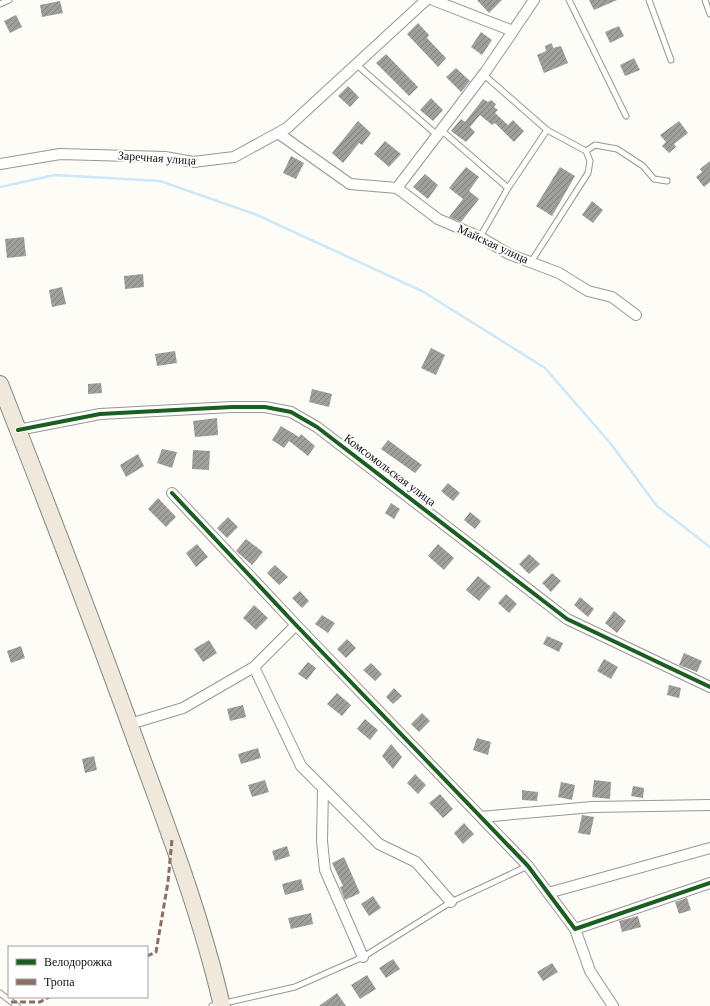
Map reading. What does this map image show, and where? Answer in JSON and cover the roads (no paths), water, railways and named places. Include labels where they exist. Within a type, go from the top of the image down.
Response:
[{"type":"main road","points":[[0,384],[76,577],[174,847],[213,967],[218,1005]]},
{"type":"street","name":"Заречная улица","points":[[0,164],[60,154],[165,157],[193,162],[234,157],[287,128],[426,0]]},
{"type":"street","points":[[434,0],[513,31]]},
{"type":"street","points":[[278,133],[350,184],[397,188],[483,74],[534,0]]},
{"type":"street","name":"Майская улица","points":[[397,188],[438,219],[480,237],[509,254],[559,272],[588,291],[612,297],[636,315]]},
{"type":"street","name":"Комсомольская улица","points":[[18,430],[100,414],[232,407],[266,407],[291,412],[317,427],[567,619],[710,687]]},
{"type":"street","points":[[172,493],[296,625],[528,866],[575,928],[590,971],[613,1006]]},
{"type":"street","points":[[130,724],[183,708],[254,667],[296,625]]},
{"type":"street","points":[[254,667],[301,766],[379,844],[416,862],[451,902]]},
{"type":"street","points":[[323,788],[322,841],[326,870],[363,957]]},
{"type":"street","points":[[481,817],[592,807],[710,805]]},
{"type":"street","points":[[548,893],[710,848]]},
{"type":"street","points":[[575,928],[710,883]]},
{"type":"lane","points":[[0,4],[9,0]]},
{"type":"lane","points":[[569,0],[626,116]]},
{"type":"lane","points":[[649,0],[671,60]]},
{"type":"lane","points":[[705,0],[710,14]]},
{"type":"lane","points":[[357,65],[508,188]]},
{"type":"lane","points":[[483,74],[547,130],[586,151],[590,161],[588,173],[531,262]]},
{"type":"lane","points":[[480,237],[508,188],[547,130]]},
{"type":"lane","points":[[586,151],[595,145],[617,149],[643,166],[654,179],[667,181]]},
{"type":"lane","points":[[218,1005],[296,987],[363,957],[451,902],[528,866]]},
{"type":"lane","points":[[0,993],[17,1006]]},
{"type":"waterway","points":[[0,187],[55,175],[160,181],[257,215],[422,291],[545,368],[611,444],[657,506],[710,547]]}]
